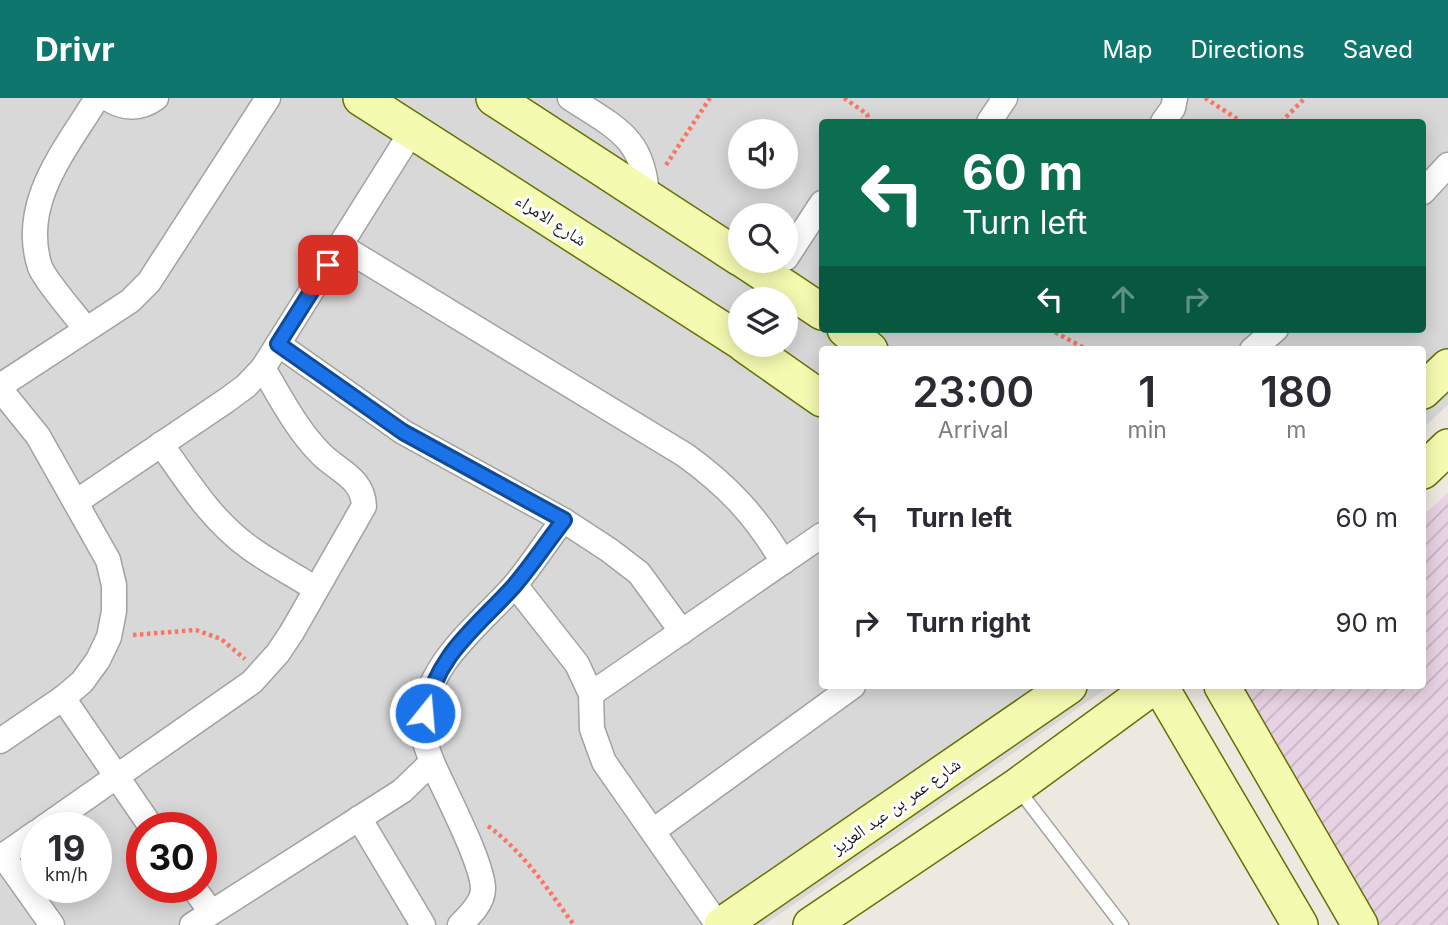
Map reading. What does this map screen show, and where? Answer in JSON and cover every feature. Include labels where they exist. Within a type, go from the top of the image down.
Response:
[{"type":"street","points":[[85,328],[41,269],[35,241],[36,213],[44,186],[97,98]]},
{"type":"street","points":[[107,98],[125,107],[139,106],[156,98]]},
{"type":"street","points":[[0,741],[63,698],[82,682],[99,660],[109,637],[114,611],[114,585],[108,560],[38,436],[0,387],[85,328],[130,301],[149,282],[268,98]]},
{"type":"street","name":"شارع الامراء","points":[[361,98],[728,333]]},
{"type":"street","points":[[494,98],[647,188],[728,249]]},
{"type":"street","points":[[569,98],[623,133],[639,153],[647,188]]},
{"type":"street","points":[[991,119],[1005,98]]},
{"type":"street","points":[[1165,119],[1173,108],[1175,98]]},
{"type":"street","points":[[76,502],[246,386],[263,368],[412,131]]},
{"type":"street","points":[[1426,189],[1448,165]]},
{"type":"street","points":[[798,232],[819,207]]},
{"type":"street","points":[[341,246],[685,455],[715,476],[764,530],[783,562]]},
{"type":"street","points":[[781,273],[819,309]]},
{"type":"street","points":[[850,333],[865,346]]},
{"type":"street","points":[[1257,346],[1271,333]]},
{"type":"street","points":[[278,344],[403,432],[564,520],[609,550],[639,573],[682,632]]},
{"type":"street","points":[[762,357],[819,397]]},
{"type":"street","points":[[66,812],[261,673],[292,632],[364,506],[364,494],[358,484],[322,454],[299,426],[263,368]]},
{"type":"street","points":[[1426,388],[1448,368]]},
{"type":"street","points":[[161,444],[201,501],[233,534],[250,548],[316,589]]},
{"type":"street","points":[[1426,468],[1448,447]]},
{"type":"street","points":[[460,925],[472,914],[484,892],[479,869],[432,762],[422,727],[427,700],[437,674],[452,650],[514,585],[564,520]]},
{"type":"street","points":[[591,694],[819,537]]},
{"type":"street","points":[[514,585],[577,664],[591,694],[592,729],[604,762],[720,925]]},
{"type":"street","points":[[653,831],[849,689]]},
{"type":"street","name":"شارع عمر بن عبد العزيز","points":[[720,925],[1065,689]]},
{"type":"street","points":[[811,925],[1016,787],[1150,689]]},
{"type":"street","points":[[1162,689],[1300,925]]},
{"type":"street","points":[[1224,689],[1360,925]]},
{"type":"street","points":[[63,698],[141,812]]},
{"type":"street","points":[[201,919],[402,791],[432,762]]},
{"type":"street","points":[[359,818],[423,925]]},
{"type":"street","points":[[21,843],[2,857],[52,925]]},
{"type":"lane","points":[[1016,787],[1122,925]]},
{"type":"path","points":[[647,188],[665,167],[710,98]]},
{"type":"path","points":[[844,98],[867,114],[869,119]]},
{"type":"path","points":[[1205,98],[1237,119]]},
{"type":"path","points":[[1285,119],[1305,98]]},
{"type":"path","points":[[1056,333],[1081,346]]},
{"type":"path","points":[[109,637],[196,630],[221,639],[261,673]]},
{"type":"path","points":[[453,809],[486,824],[514,846],[574,925]]},
{"type":"shaded area","points":[[0,98],[1448,98],[1448,405],[1426,425],[1426,346],[819,346],[819,689],[1106,689],[764,925],[0,925]]},
{"type":"shaded area","points":[[1448,493],[1448,925],[1372,925],[1239,689],[1426,689],[1426,512]]},
{"type":"route","points":[[328,265],[278,344],[403,432],[564,520],[514,585],[452,650],[437,674],[425,713]]}]
